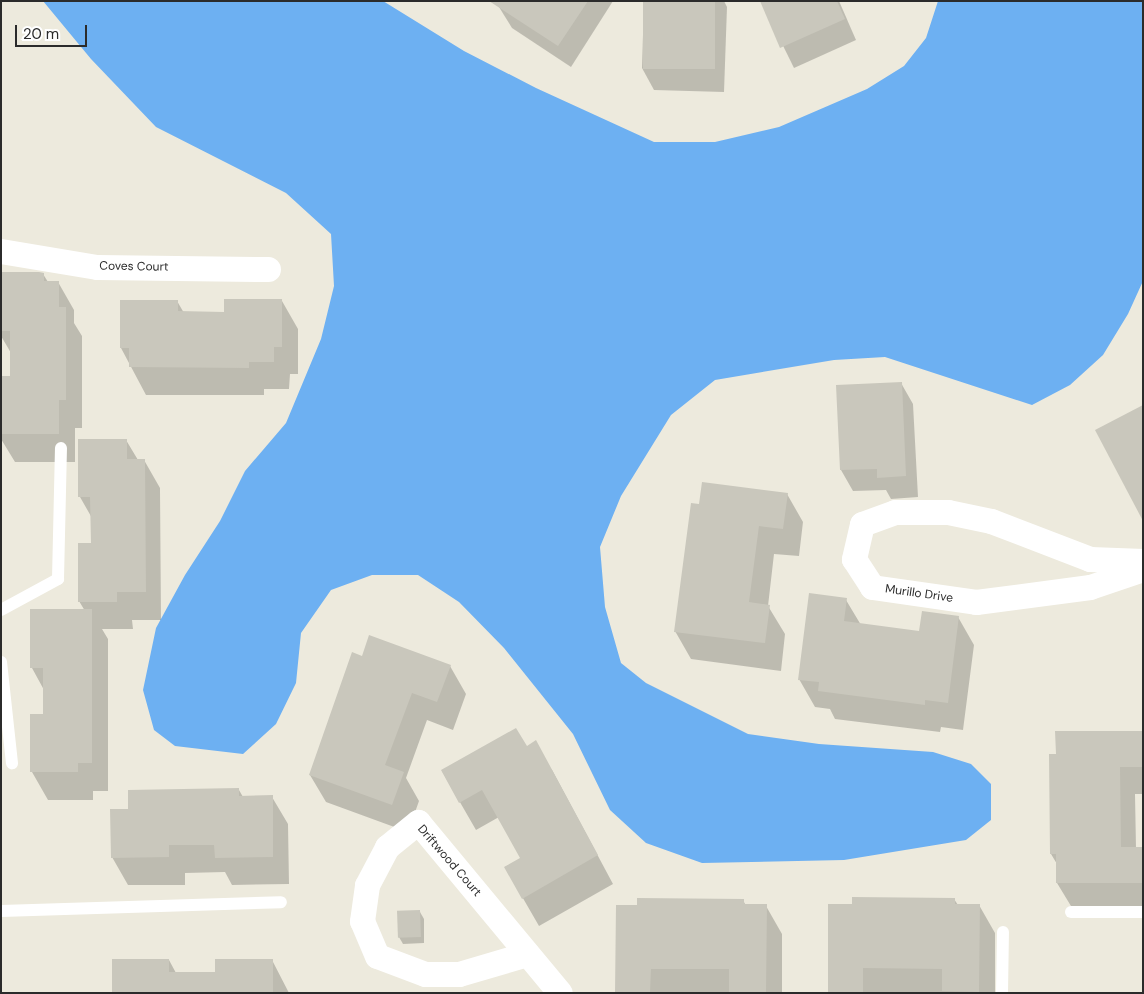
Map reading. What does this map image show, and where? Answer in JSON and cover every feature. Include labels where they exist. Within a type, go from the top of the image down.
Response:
[{"type":"street","name":"Coves Court","points":[[1,251],[97,267],[268,269]]},
{"type":"street","name":"Murillo Drive","points":[[1143,561],[1090,559],[991,521],[948,512],[895,512],[862,524],[854,559],[872,587],[976,602],[1090,587],[1143,570]]},
{"type":"street","name":"Driftwood Court","points":[[527,954],[458,974],[426,974],[377,956],[362,921],[367,885],[387,847],[418,822],[560,993]]},
{"type":"lane","points":[[1,610],[58,579],[61,448]]},
{"type":"lane","points":[[2,668],[12,762]]},
{"type":"lane","points":[[1,911],[281,902]]},
{"type":"lane","points":[[1071,912],[1143,912]]},
{"type":"lane","points":[[1002,993],[1003,932]]},
{"type":"water","points":[[43,1],[383,1],[464,51],[536,88],[654,142],[715,142],[779,127],[867,89],[904,66],[926,38],[938,1],[1143,1],[1143,281],[1128,314],[1103,355],[1070,385],[1032,405],[885,357],[834,360],[715,380],[671,415],[621,496],[600,547],[605,607],[621,663],[646,683],[748,734],[819,744],[933,752],[971,764],[991,784],[991,820],[966,840],[844,860],[702,863],[646,843],[610,810],[573,734],[504,648],[459,602],[418,575],[372,575],[331,590],[301,633],[296,683],[276,724],[243,754],[175,746],[154,730],[143,690],[156,628],[185,575],[220,521],[245,471],[286,423],[321,339],[334,286],[331,234],[286,193],[156,127],[91,59]]},
{"type":"building","points":[[489,1],[588,1],[558,46]]},
{"type":"building","points":[[643,1],[715,1],[715,69],[643,69]]},
{"type":"building","points":[[760,1],[837,1],[845,19],[780,48]]},
{"type":"building","points":[[1,272],[39,272],[44,273],[44,281],[59,281],[59,307],[66,307],[66,400],[59,400],[59,434],[1,434],[1,376],[10,376],[10,331],[1,331]]},
{"type":"building","points":[[224,299],[282,299],[282,347],[274,347],[274,362],[249,362],[249,368],[129,367],[129,348],[120,348],[120,300],[178,300],[178,311],[224,312]]},
{"type":"building","points":[[902,382],[906,476],[877,478],[877,469],[840,470],[836,385]]},
{"type":"building","points":[[1143,405],[1143,521],[1095,430]]},
{"type":"building","points":[[78,439],[127,439],[127,459],[145,459],[146,592],[117,592],[117,602],[78,602],[78,543],[91,543],[90,497],[78,497]]},
{"type":"building","points":[[702,482],[788,493],[783,529],[759,526],[749,602],[770,605],[765,643],[674,632],[691,503],[699,504]]},
{"type":"building","points":[[809,593],[847,598],[844,621],[919,631],[922,611],[959,616],[948,703],[925,700],[925,705],[818,691],[819,682],[798,680]]},
{"type":"building","points":[[30,609],[92,609],[92,763],[78,763],[78,772],[30,772],[30,714],[43,714],[43,668],[30,668]]},
{"type":"building","points":[[369,635],[451,665],[437,702],[412,693],[385,765],[404,772],[392,805],[309,775],[352,652],[362,656]]},
{"type":"building","points":[[516,728],[527,746],[536,740],[598,855],[522,899],[504,867],[520,858],[482,790],[459,803],[441,770]]},
{"type":"building","points":[[1055,731],[1143,731],[1143,767],[1120,767],[1121,847],[1143,847],[1143,883],[1056,883],[1056,854],[1050,854],[1049,754],[1056,754]]},
{"type":"building","points":[[239,788],[239,796],[273,795],[273,857],[215,858],[214,845],[169,845],[169,857],[111,858],[110,809],[128,809],[128,790]]},
{"type":"building","points":[[852,897],[955,898],[955,904],[980,904],[979,992],[942,991],[942,969],[863,968],[863,992],[828,992],[828,904],[852,904]]},
{"type":"building","points":[[637,898],[744,899],[744,904],[767,904],[766,992],[729,992],[729,969],[651,969],[650,993],[615,993],[616,905],[637,905]]},
{"type":"building","points":[[420,910],[421,937],[398,938],[397,911]]},
{"type":"building","points":[[112,959],[169,959],[169,972],[215,972],[215,959],[273,959],[273,993],[112,993]]}]
